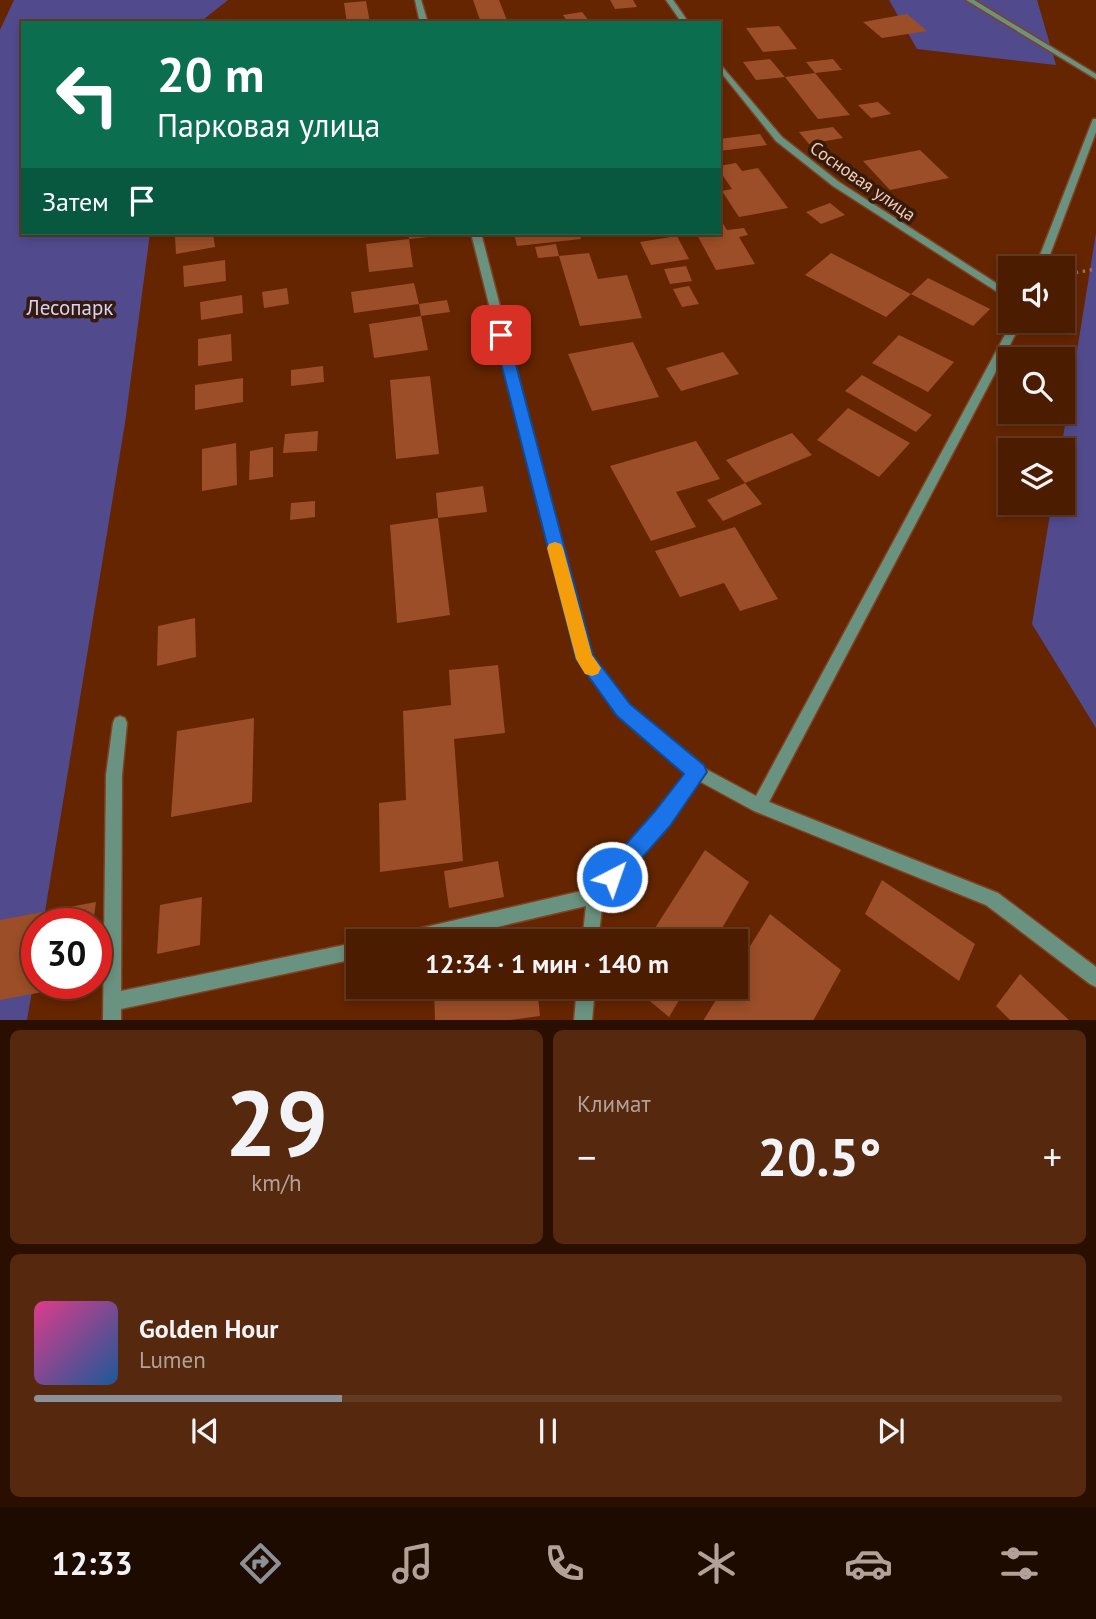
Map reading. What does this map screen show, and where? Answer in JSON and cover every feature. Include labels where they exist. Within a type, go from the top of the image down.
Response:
[{"type":"street","points":[[418,0],[423,21]]},
{"type":"street","points":[[669,0],[685,21]]},
{"type":"street","points":[[969,0],[1096,77]]},
{"type":"street","name":"Сосновая улица","points":[[721,67],[779,139],[836,184],[998,289]]},
{"type":"street","points":[[1045,256],[1096,121]]},
{"type":"street","points":[[477,235],[584,659],[624,710],[697,772],[759,806],[992,899],[1096,978]]},
{"type":"street","points":[[759,806],[1011,333]]},
{"type":"street","points":[[112,1020],[114,775],[121,723]]},
{"type":"street","points":[[591,929],[595,896],[663,818],[697,772]]},
{"type":"street","points":[[452,929],[595,896]]},
{"type":"street","points":[[113,1002],[346,953]]},
{"type":"street","points":[[583,1020],[585,999]]},
{"type":"path","points":[[1075,273],[1096,269]]},
{"type":"green space","name":"Лесопарк","points":[[14,0],[228,0],[202,21],[21,21],[21,235],[150,235],[125,423],[46,908],[21,908],[21,999],[31,999],[27,1020],[0,1020],[0,30]]},
{"type":"green space","points":[[889,0],[1037,0],[1056,65],[917,49]]},
{"type":"green space","points":[[1096,233],[1096,728],[1032,624],[1050,515],[1075,515],[1075,438],[1063,438],[1065,424],[1075,424],[1075,363]]},
{"type":"building","points":[[473,0],[499,0],[507,21],[480,21]]},
{"type":"building","points":[[610,0],[633,0],[637,7],[615,9]]},
{"type":"building","points":[[366,1],[370,21],[347,21],[344,3]]},
{"type":"building","points":[[582,12],[589,21],[567,21],[563,15]]},
{"type":"building","points":[[907,14],[927,31],[882,38],[863,22]]},
{"type":"building","points":[[779,26],[797,49],[763,52],[746,28]]},
{"type":"building","points":[[770,59],[785,77],[756,80],[743,62]]},
{"type":"building","points":[[833,59],[842,70],[815,73],[806,62]]},
{"type":"building","points":[[815,73],[850,115],[818,119],[785,77]]},
{"type":"building","points":[[878,102],[891,114],[871,118],[858,105]]},
{"type":"building","points":[[833,127],[843,138],[809,144],[799,132]]},
{"type":"building","points":[[760,134],[767,145],[721,151],[721,139]]},
{"type":"building","points":[[920,150],[949,178],[890,190],[863,161]]},
{"type":"building","points":[[736,163],[742,171],[758,168],[788,208],[739,217],[722,191],[732,189],[721,173],[721,166]]},
{"type":"building","points":[[830,203],[845,215],[821,224],[806,212]]},
{"type":"building","points":[[721,220],[727,230],[744,228],[748,235],[739,237],[755,264],[716,270],[697,235],[721,235]]},
{"type":"building","points":[[213,235],[215,247],[176,254],[175,237]]},
{"type":"building","points":[[408,235],[438,235],[438,236],[409,239]]},
{"type":"building","points":[[514,235],[580,235],[581,239],[517,246]]},
{"type":"building","points":[[677,236],[689,259],[651,265],[640,242]]},
{"type":"building","points":[[409,239],[413,267],[369,272],[366,244]]},
{"type":"building","points":[[556,244],[559,256],[538,258],[535,247]]},
{"type":"building","points":[[589,253],[598,279],[627,275],[642,318],[580,326],[559,256]]},
{"type":"building","points":[[831,253],[911,294],[886,317],[805,275]]},
{"type":"building","points":[[225,260],[226,281],[184,287],[183,266]]},
{"type":"building","points":[[686,266],[692,281],[670,284],[664,269]]},
{"type":"building","points":[[928,278],[990,309],[973,326],[911,294]]},
{"type":"building","points":[[414,283],[419,304],[354,313],[351,292]]},
{"type":"building","points":[[689,286],[699,304],[682,307],[673,289]]},
{"type":"building","points":[[287,288],[289,304],[264,308],[262,292]]},
{"type":"building","points":[[242,295],[243,313],[201,320],[200,302]]},
{"type":"building","points":[[447,300],[450,312],[421,316],[419,304]]},
{"type":"building","points":[[421,316],[428,350],[374,358],[369,324]]},
{"type":"building","points":[[231,334],[232,361],[198,366],[198,339]]},
{"type":"building","points":[[899,335],[954,362],[928,392],[872,363]]},
{"type":"building","points":[[633,342],[659,397],[592,411],[568,354]]},
{"type":"building","points":[[723,352],[739,374],[681,391],[666,368]]},
{"type":"building","points":[[323,366],[324,382],[291,386],[291,370]]},
{"type":"building","points":[[862,375],[932,415],[916,432],[845,391]]},
{"type":"building","points":[[430,376],[439,454],[396,459],[390,380]]},
{"type":"building","points":[[243,378],[243,402],[195,410],[195,385]]},
{"type":"building","points":[[848,408],[910,443],[879,477],[817,440]]},
{"type":"building","points":[[318,431],[317,451],[283,453],[285,434]]},
{"type":"building","points":[[792,433],[812,455],[745,483],[726,460]]},
{"type":"building","points":[[696,441],[720,479],[676,492],[696,527],[651,541],[610,466]]},
{"type":"building","points":[[236,443],[237,485],[202,491],[202,449]]},
{"type":"building","points":[[273,447],[273,477],[249,480],[250,451]]},
{"type":"building","points":[[745,483],[762,504],[723,521],[707,500]]},
{"type":"building","points":[[483,486],[487,512],[438,518],[436,493]]},
{"type":"building","points":[[315,501],[315,517],[290,520],[291,503]]},
{"type":"building","points":[[438,518],[450,615],[397,623],[390,525]]},
{"type":"building","points":[[735,527],[778,599],[740,611],[724,583],[680,597],[655,551]]},
{"type":"building","points":[[195,618],[196,657],[157,666],[158,626]]},
{"type":"building","points":[[498,665],[505,733],[454,739],[463,861],[380,872],[379,803],[406,800],[403,711],[451,705],[449,670]]},
{"type":"building","points":[[254,718],[252,802],[171,817],[177,731]]},
{"type":"building","points":[[705,850],[749,882],[722,929],[654,929]]},
{"type":"building","points":[[498,861],[504,897],[449,908],[444,871]]},
{"type":"building","points":[[882,880],[975,944],[959,981],[865,914]]},
{"type":"building","points":[[202,897],[200,945],[157,954],[160,905]]},
{"type":"building","points":[[96,902],[95,908],[64,908]]},
{"type":"building","points":[[770,914],[841,970],[814,1020],[704,1020],[717,999],[748,999],[748,949]]},
{"type":"building","points":[[21,916],[21,996],[0,1000],[0,920]]},
{"type":"building","points":[[1020,974],[1069,1020],[1010,1020],[996,1006]]},
{"type":"building","points":[[434,999],[538,999],[540,1016],[510,1020],[435,1020]]},
{"type":"building","points":[[647,999],[680,999],[669,1017]]},
{"type":"slow traffic","points":[[555,548],[584,659],[592,668]]},
{"type":"route","points":[[501,335],[584,659],[624,710],[697,772],[663,818],[612,877]]}]
